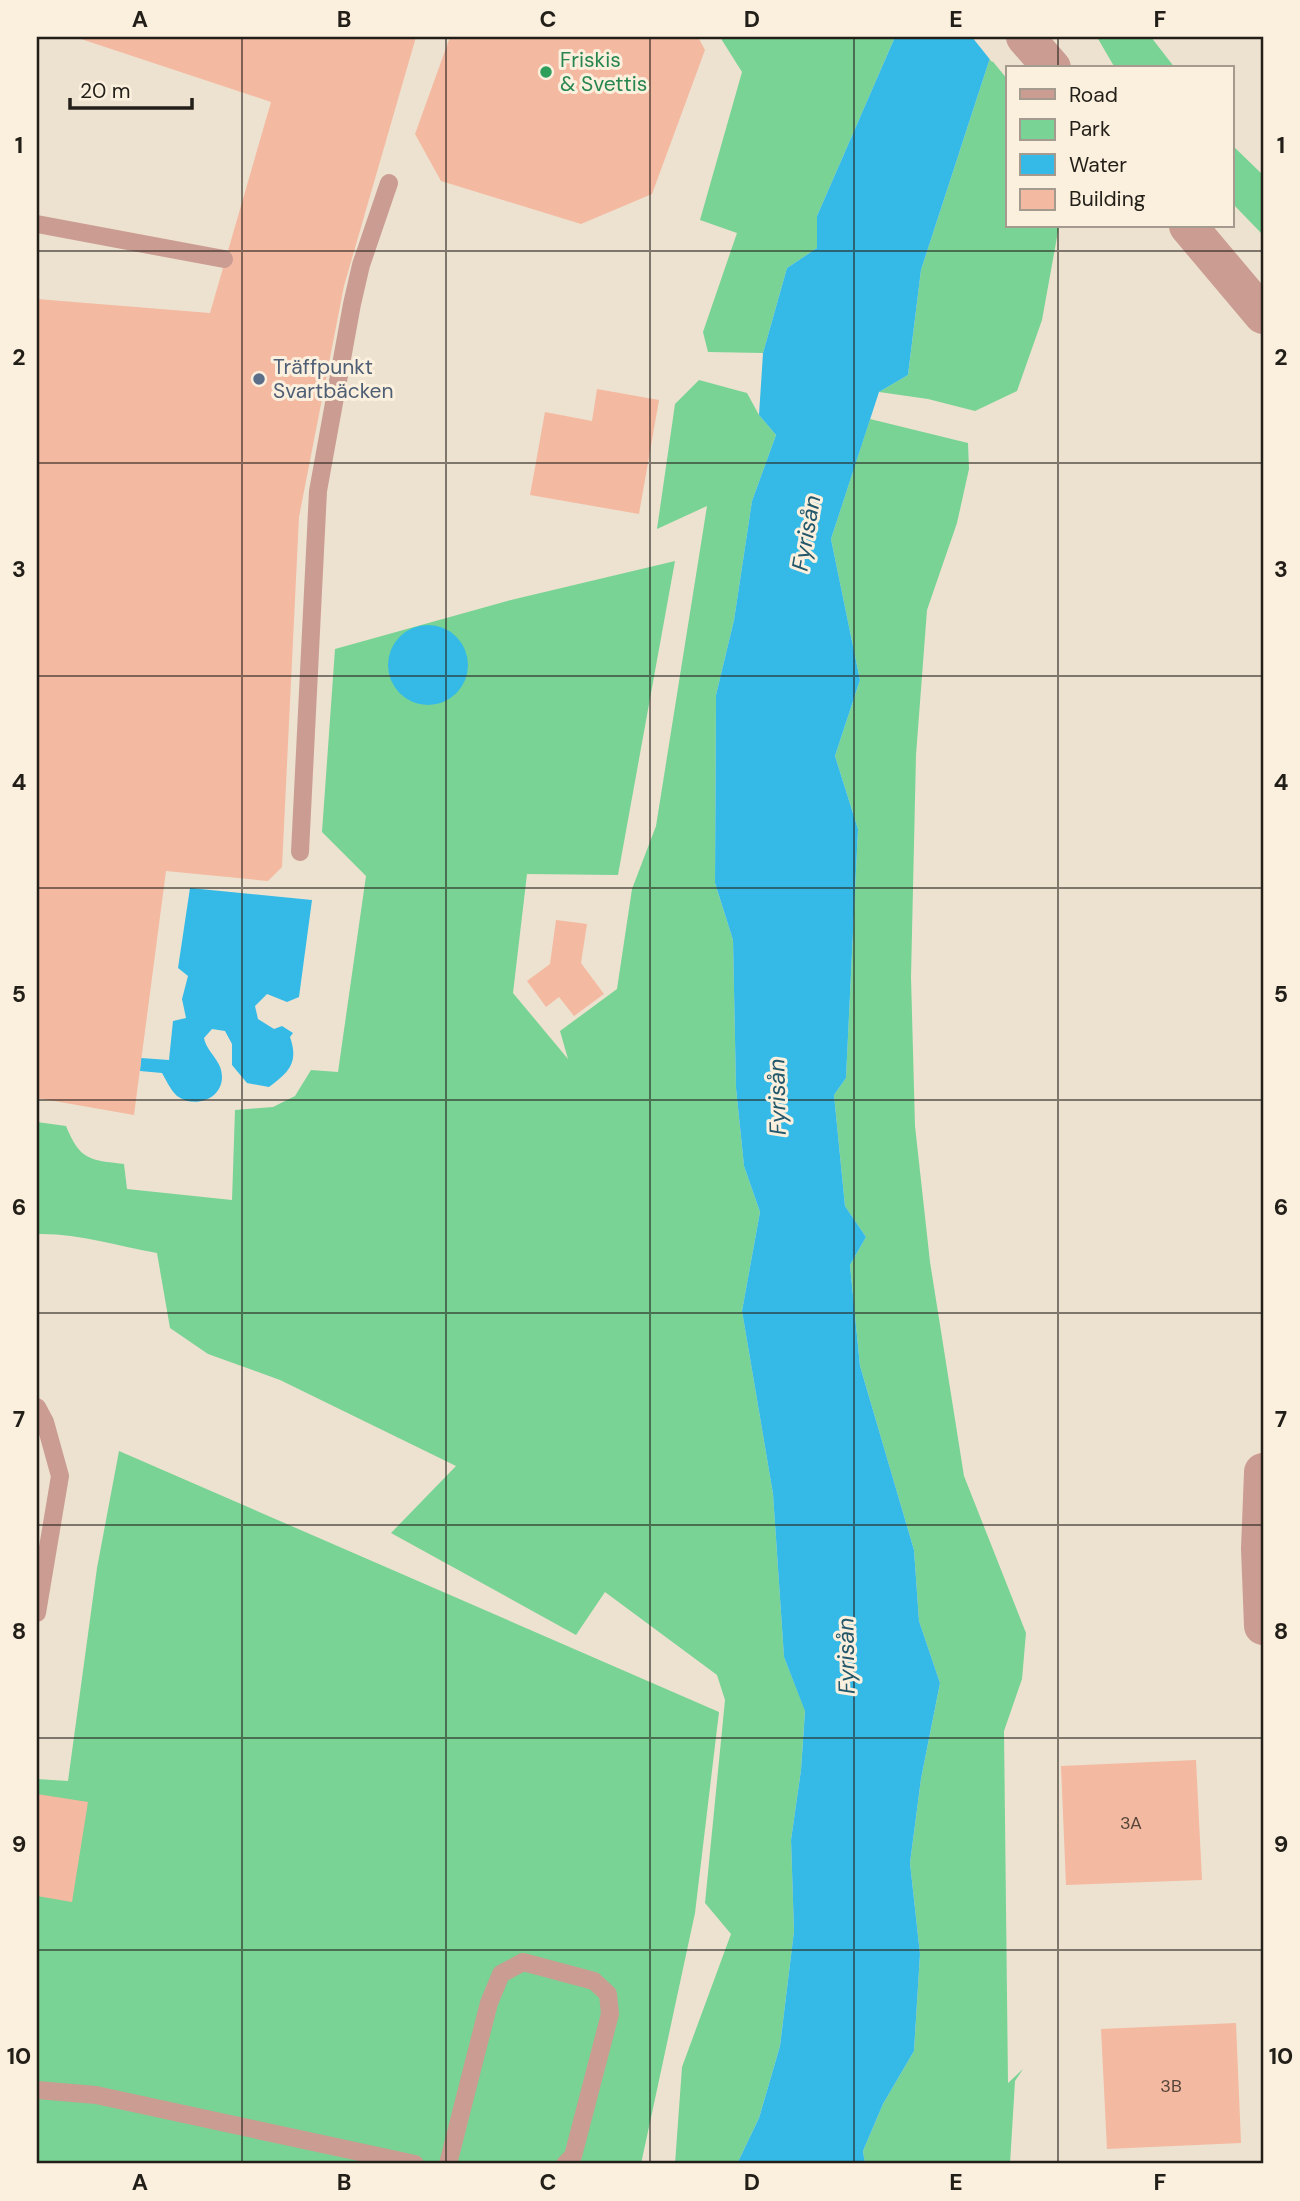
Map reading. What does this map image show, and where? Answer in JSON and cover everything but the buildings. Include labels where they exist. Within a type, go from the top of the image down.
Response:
[{"type":"street","points":[[1025,37],[1050,66]]},
{"type":"street","points":[[1190,228],[1263,315]]},
{"type":"street","points":[[1263,1472],[1260,1549],[1263,1626]]},
{"type":"lane","points":[[300,852],[318,491],[352,304],[361,265],[389,183]]},
{"type":"lane","points":[[37,224],[223,259]]},
{"type":"lane","points":[[37,1407],[45,1422],[61,1476],[37,1614]]},
{"type":"lane","points":[[448,2164],[489,2003],[501,1975],[523,1962],[594,1981],[608,1994],[610,2014],[573,2156],[565,2164]]},
{"type":"lane","points":[[37,2090],[96,2095],[415,2164]]},
{"type":"green space","points":[[720,37],[895,37],[817,216],[817,248],[787,268],[763,353],[708,352],[703,332],[737,233],[700,220],[742,72]]},
{"type":"green space","points":[[1097,37],[1151,37],[1173,66],[1114,66]]},
{"type":"green space","points":[[990,58],[1006,78],[1006,228],[1059,228],[1042,320],[1017,391],[975,411],[928,399],[879,392],[908,375],[921,270]]},
{"type":"green space","points":[[1234,147],[1263,175],[1263,235],[1234,205]]},
{"type":"green space","points":[[699,380],[747,393],[759,415],[776,435],[752,501],[734,620],[716,695],[715,883],[733,940],[736,1088],[744,1166],[760,1212],[742,1311],[773,1494],[784,1657],[805,1710],[801,1770],[791,1840],[794,1931],[780,2046],[759,2118],[737,2164],[675,2164],[682,2067],[731,1934],[705,1903],[725,1700],[717,1675],[605,1592],[576,1635],[391,1533],[456,1466],[280,1380],[208,1354],[170,1328],[157,1253],[82,1238],[37,1234],[37,1122],[66,1126],[76,1146],[87,1156],[124,1164],[127,1189],[232,1200],[235,1110],[273,1107],[295,1096],[311,1070],[338,1072],[366,876],[322,832],[335,649],[511,600],[675,561],[618,875],[527,874],[513,993],[568,1059],[560,1031],[617,989],[632,889],[656,826],[707,506],[657,529],[675,404]]},
{"type":"green space","points":[[870,419],[968,443],[969,469],[957,523],[927,610],[916,755],[911,977],[915,1126],[930,1262],[964,1476],[1026,1633],[1022,1679],[1004,1731],[1008,2083],[1023,2069],[1015,2081],[1010,2164],[865,2164],[863,2151],[883,2104],[914,2051],[920,1954],[910,1863],[921,1779],[940,1683],[919,1621],[914,1550],[860,1366],[850,1265],[866,1237],[845,1206],[834,1095],[846,1078],[858,829],[835,756],[860,680],[831,539]]},
{"type":"green space","points":[[119,1451],[719,1712],[695,1913],[641,2164],[37,2164],[37,1779],[68,1781],[97,1568]]},
{"type":"water","name":"Fyrisån","points":[[895,37],[1025,37],[990,58],[921,270],[908,375],[879,392],[831,539],[860,680],[835,756],[858,829],[846,1078],[834,1095],[845,1206],[866,1237],[850,1265],[860,1366],[914,1550],[919,1621],[940,1683],[921,1779],[910,1863],[920,1954],[914,2051],[883,2104],[863,2151],[865,2164],[737,2164],[759,2118],[780,2046],[794,1931],[791,1840],[801,1770],[805,1711],[784,1657],[773,1494],[742,1311],[760,1212],[744,1166],[736,1088],[733,940],[715,883],[716,695],[734,620],[752,501],[776,435],[759,415],[763,353],[787,268],[817,248],[817,216]]},
{"type":"water","points":[[428,625],[443,628],[456,637],[465,650],[468,665],[465,680],[456,693],[443,702],[428,705],[413,702],[400,693],[391,680],[388,665],[391,650],[400,637],[413,628]]},
{"type":"water","points":[[190,888],[312,900],[299,997],[287,1002],[267,994],[255,1006],[258,1019],[274,1029],[282,1026],[293,1033],[290,1037],[293,1060],[290,1066],[282,1077],[269,1087],[247,1083],[232,1065],[232,1044],[225,1031],[212,1029],[204,1038],[220,1066],[221,1085],[213,1096],[199,1102],[177,1096],[162,1073],[140,1071],[141,1058],[169,1060],[173,1021],[186,1018],[182,999],[188,976],[178,968]]},
{"type":"pier","points":[[972,37],[1028,37],[992,62]]},
{"type":"place","name":"Friskis & Svettis","points":[[546,72]]},
{"type":"place","name":"Träffpunkt Svartbäcken","points":[[259,379]]}]
